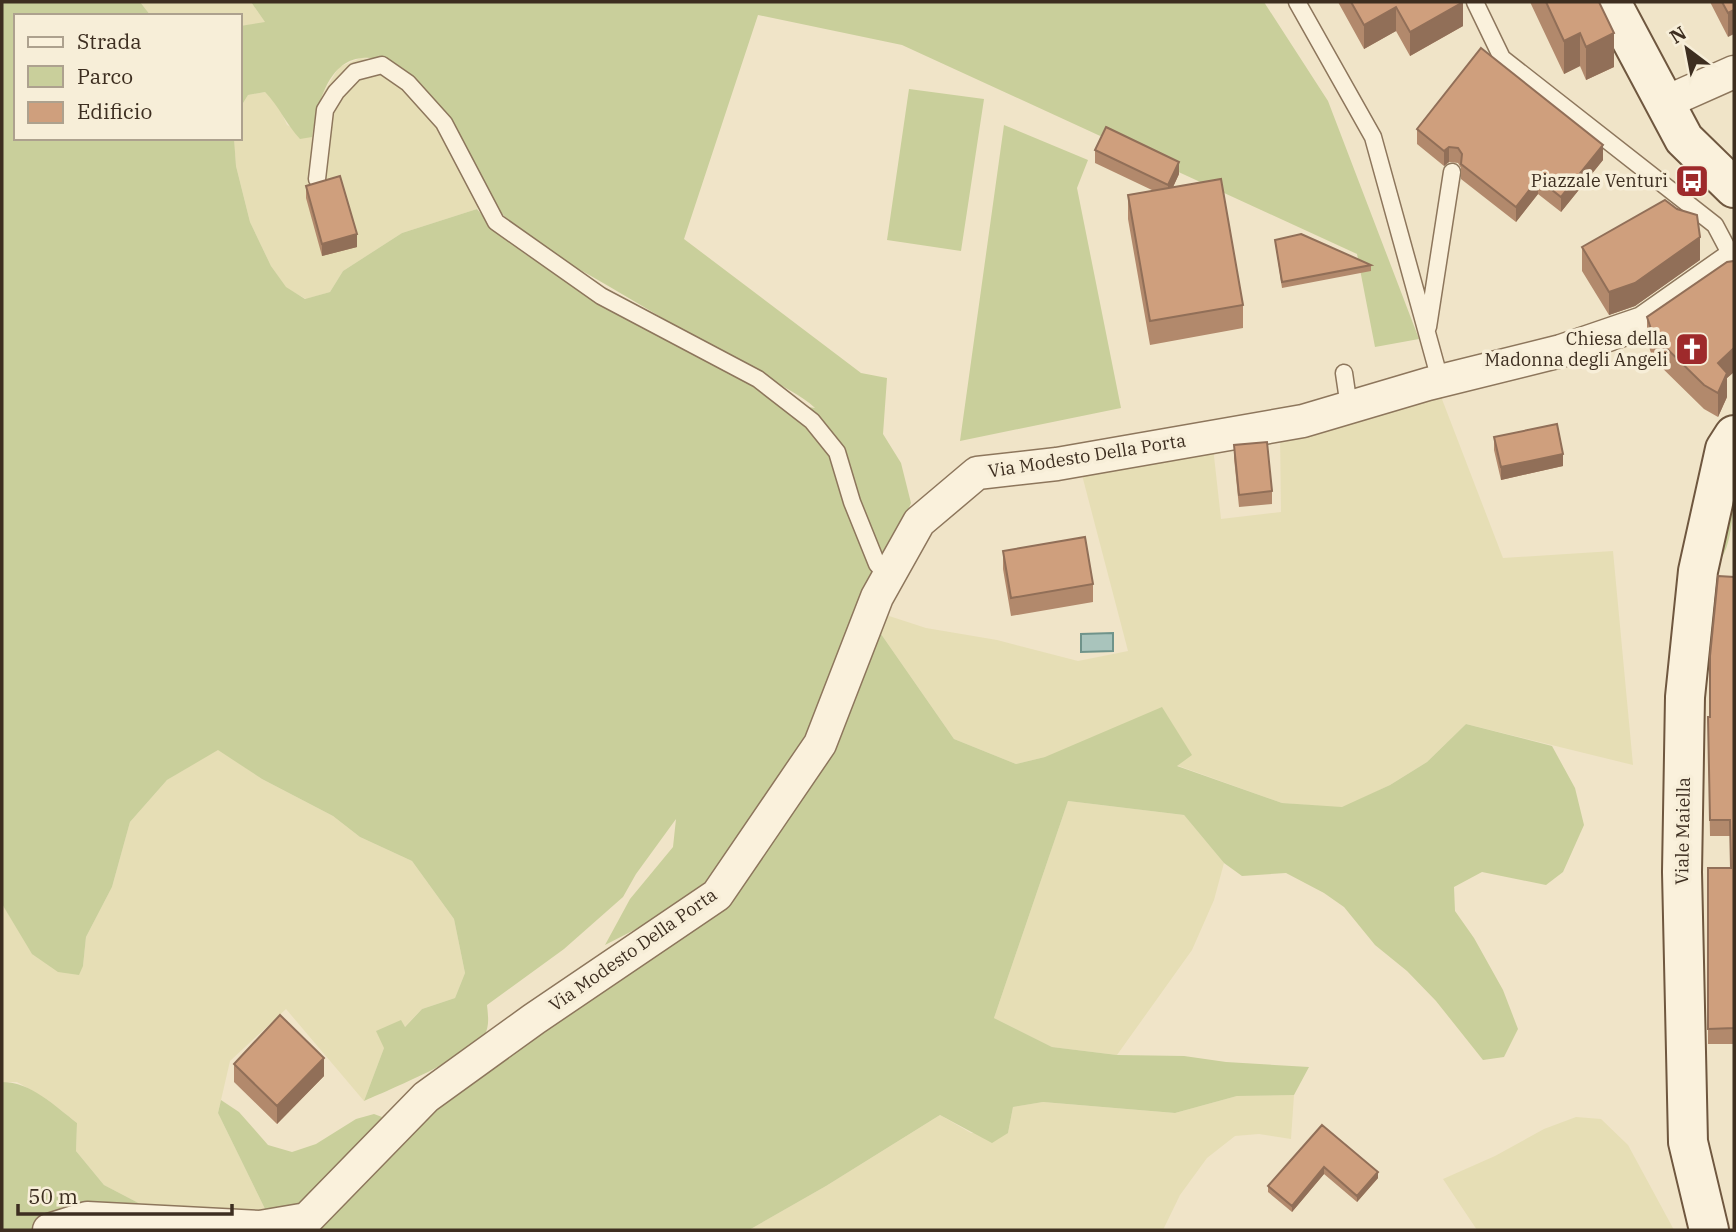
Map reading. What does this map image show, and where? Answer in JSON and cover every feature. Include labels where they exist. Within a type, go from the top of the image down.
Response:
[{"type":"main road","points":[[1611,2],[1684,139],[1730,179]]},
{"type":"main road","name":"Viale Maiella","points":[[1710,1230],[1688,1142],[1682,872],[1685,696],[1698,571],[1725,449],[1734,435]]},
{"type":"street","points":[[1664,103],[1734,72]]},
{"type":"street","name":"Via Modesto Della Porta","points":[[49,1230],[87,1218],[260,1227],[307,1219],[426,1097],[534,1019],[717,895],[820,744],[877,597],[919,522],[977,473],[1057,464],[1303,421],[1440,380],[1561,351],[1643,323],[1734,259]]},
{"type":"lane","points":[[1297,2],[1373,137],[1440,380]]},
{"type":"lane","points":[[1475,2],[1502,58],[1715,225],[1734,259]]},
{"type":"lane","points":[[317,179],[325,110],[336,92],[355,72],[382,65],[408,83],[444,122],[496,222],[601,296],[758,379],[812,421],[837,452],[852,502],[872,552],[877,564],[888,576]]},
{"type":"lane","points":[[1427,333],[1452,172]]},
{"type":"lane","points":[[1344,373],[1349,407]]},
{"type":"shaded area","points":[[140,2],[251,2],[266,23],[242,26],[242,14],[149,14]]},
{"type":"shaded area","points":[[361,58],[384,61],[400,68],[426,89],[453,125],[491,198],[477,209],[402,233],[343,271],[330,292],[306,299],[286,288],[271,266],[250,222],[236,166],[234,140],[242,140],[242,105],[248,95],[265,92],[278,105],[287,125],[311,137],[318,102],[339,67]]},
{"type":"shaded area","points":[[1440,394],[1503,558],[1613,551],[1633,765],[1466,724],[1427,762],[1390,785],[1342,808],[1282,803],[1176,765],[1045,757],[1016,764],[954,739],[881,634],[883,614],[926,628],[997,640],[1078,661],[1128,651],[1082,475],[1213,447],[1221,519],[1281,512],[1280,434]]},
{"type":"shaded area","points":[[218,749],[262,779],[333,816],[360,837],[412,861],[454,919],[465,973],[455,998],[422,1009],[384,1048],[364,1101],[286,1009],[230,1061],[218,1113],[267,1213],[150,1209],[104,1185],[76,1151],[77,1123],[48,1100],[17,1082],[2,1082],[2,904],[11,918],[83,966],[86,937],[112,887],[130,822],[167,780]]},
{"type":"shaded area","points":[[1068,801],[1184,815],[1224,863],[1214,900],[1192,950],[1117,1055],[1052,1047],[994,1018]]},
{"type":"shaded area","points":[[1294,1095],[1291,1139],[1259,1134],[1235,1136],[1207,1158],[1180,1195],[1163,1230],[749,1230],[940,1115],[971,1133],[1008,1133],[1013,1107],[1043,1102],[1175,1113],[1237,1096]]},
{"type":"shaded area","points":[[1576,1117],[1601,1119],[1628,1145],[1674,1230],[1477,1230],[1443,1179],[1495,1156],[1544,1129]]},
{"type":"green space","points":[[2,2],[140,2],[149,14],[14,14],[14,140],[234,140],[236,166],[250,222],[271,266],[286,287],[305,299],[330,292],[343,271],[402,233],[477,209],[493,228],[525,254],[581,290],[734,373],[776,402],[815,408],[792,391],[747,368],[523,234],[501,213],[493,201],[445,113],[426,89],[403,69],[376,58],[350,61],[340,68],[325,88],[312,137],[300,139],[265,92],[248,95],[242,105],[242,26],[265,22],[251,2],[1264,2],[1328,101],[1419,339],[1375,347],[1357,254],[902,45],[758,15],[684,239],[861,373],[887,378],[883,434],[901,463],[911,503],[827,703],[740,850],[679,907],[605,945],[630,899],[673,847],[676,819],[636,874],[623,897],[564,949],[487,1005],[487,1028],[476,1044],[428,1072],[364,1101],[384,1048],[376,1031],[401,1020],[405,1027],[422,1009],[455,998],[465,973],[454,919],[412,861],[360,837],[333,816],[262,779],[218,750],[167,780],[130,822],[112,887],[86,937],[83,966],[79,975],[58,972],[32,954],[2,904]]},
{"type":"green space","points":[[909,89],[984,99],[961,251],[887,240]]},
{"type":"green space","points":[[1004,125],[1088,160],[1077,188],[1121,408],[960,441]]},
{"type":"green space","points":[[1734,449],[1732,521],[1727,547],[1722,557],[1713,554]]},
{"type":"green space","points":[[883,614],[881,634],[954,739],[1016,764],[1045,757],[1162,707],[1192,755],[1177,766],[1282,803],[1342,807],[1390,785],[1427,762],[1466,724],[1552,746],[1575,788],[1584,825],[1563,872],[1546,885],[1482,872],[1454,887],[1455,911],[1474,938],[1503,990],[1518,1029],[1504,1057],[1483,1060],[1436,1001],[1407,971],[1375,945],[1344,907],[1324,893],[1286,873],[1242,876],[1224,863],[1184,815],[1068,801],[994,1018],[1052,1047],[1117,1055],[1184,1056],[1226,1062],[1309,1067],[1294,1095],[1237,1096],[1175,1113],[1043,1102],[1013,1107],[1008,1133],[992,1143],[940,1115],[749,1230],[2,1230],[2,1082],[33,1090],[77,1123],[76,1151],[104,1185],[150,1209],[116,1204],[84,1204],[60,1208],[60,1220],[296,1225],[418,1117],[739,891]]},
{"type":"green space","points":[[221,1100],[239,1112],[268,1145],[292,1152],[316,1144],[356,1119],[374,1114],[382,1117],[376,1138],[316,1195],[290,1210],[267,1213],[218,1113]]},
{"type":"water","points":[[1113,633],[1113,651],[1081,652],[1081,634]]},
{"type":"building","points":[[1351,2],[1463,2],[1410,32],[1396,7],[1364,25]]},
{"type":"building","points":[[1546,2],[1599,2],[1614,33],[1586,47],[1580,33],[1564,41]]},
{"type":"building","points":[[1722,2],[1734,2],[1734,10],[1728,13]]},
{"type":"building","points":[[1481,48],[1603,145],[1561,197],[1538,179],[1516,207],[1461,164],[1462,154],[1458,148],[1449,147],[1444,151],[1417,129]]},
{"type":"building","points":[[1106,127],[1179,162],[1168,185],[1095,150]]},
{"type":"building","points":[[340,176],[357,234],[322,244],[306,186]]},
{"type":"building","points":[[1221,179],[1243,305],[1150,321],[1128,195]]},
{"type":"building","points":[[1665,200],[1677,209],[1697,215],[1700,237],[1635,283],[1609,292],[1582,247]]},
{"type":"building","points":[[1301,234],[1371,265],[1282,282],[1275,240]]},
{"type":"building","name":"Chiesa della Madonna degli Angeli","points":[[1734,261],[1734,348],[1718,363],[1727,373],[1718,393],[1704,385],[1653,335],[1647,317],[1727,262]]},
{"type":"building","points":[[1557,424],[1563,454],[1501,467],[1494,437]]},
{"type":"building","points":[[1267,442],[1272,491],[1239,495],[1234,445]]},
{"type":"building","points":[[1085,537],[1093,584],[1011,598],[1003,551]]},
{"type":"building","points":[[1718,576],[1734,577],[1734,1028],[1708,1029],[1708,868],[1731,868],[1730,820],[1710,820],[1710,656]]},
{"type":"building","points":[[280,1015],[324,1058],[277,1106],[234,1064]]},
{"type":"building","points":[[1322,1125],[1378,1172],[1357,1196],[1324,1167],[1292,1206],[1268,1186]]},
{"type":"place","name":"Piazzale Venturi","points":[[1692,181]]},
{"type":"place","name":"Chiesa della Madonna degli Angeli","points":[[1692,349]]}]
